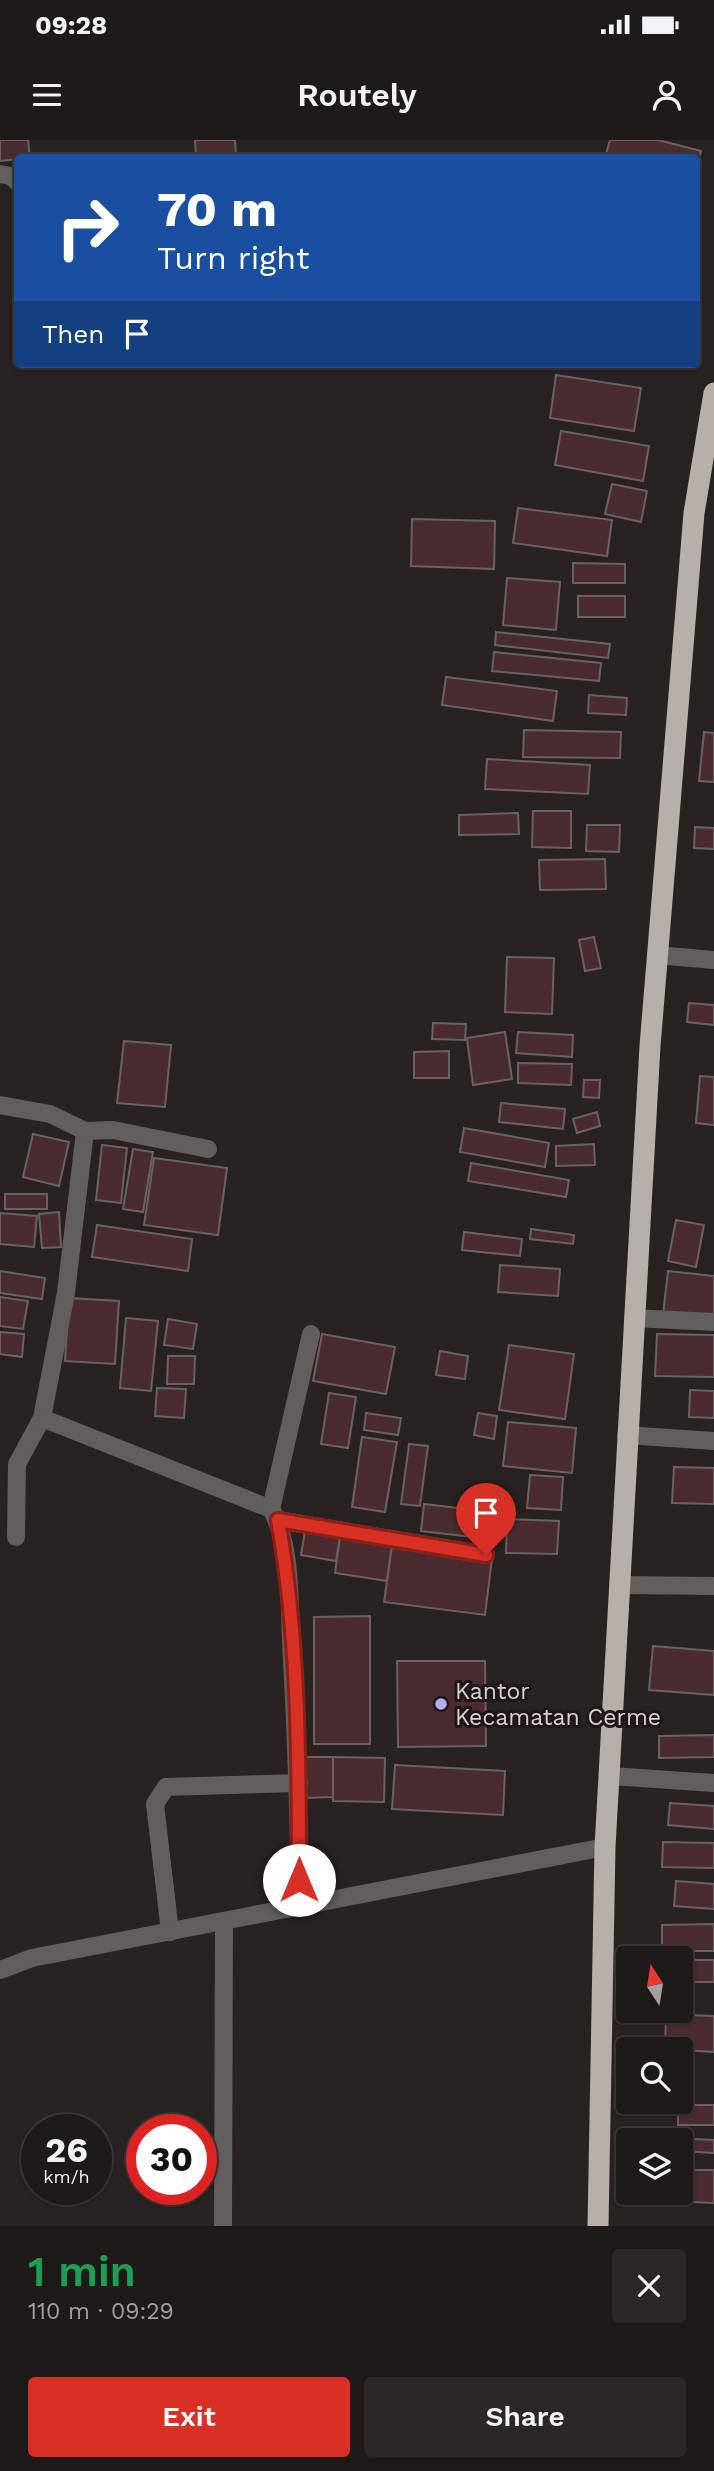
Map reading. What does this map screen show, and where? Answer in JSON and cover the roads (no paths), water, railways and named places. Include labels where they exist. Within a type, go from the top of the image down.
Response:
[{"type":"highway","points":[[598,2226],[605,1847],[611,1776],[633,1318],[657,955],[694,513],[714,393]]},
{"type":"street","points":[[657,955],[714,960]]},
{"type":"street","points":[[0,1105],[50,1114],[85,1130],[113,1130],[208,1149]]},
{"type":"street","points":[[16,1537],[17,1464],[42,1418],[65,1293],[85,1130]]},
{"type":"street","points":[[633,1318],[714,1322]]},
{"type":"street","points":[[300,1904],[299,1783],[287,1572],[274,1514],[311,1334]]},
{"type":"street","points":[[42,1418],[274,1514],[486,1555]]},
{"type":"street","points":[[626,1435],[714,1441]]},
{"type":"street","points":[[619,1585],[714,1586]]},
{"type":"street","points":[[611,1776],[714,1783]]},
{"type":"street","points":[[170,1932],[155,1804],[158,1794],[166,1787],[299,1783]]},
{"type":"street","points":[[0,1970],[32,1958],[605,1847]]},
{"type":"street","points":[[223,2226],[224,1922]]},
{"type":"place","name":"Kantor Kecamatan Cerme","points":[[441,1704]]}]
